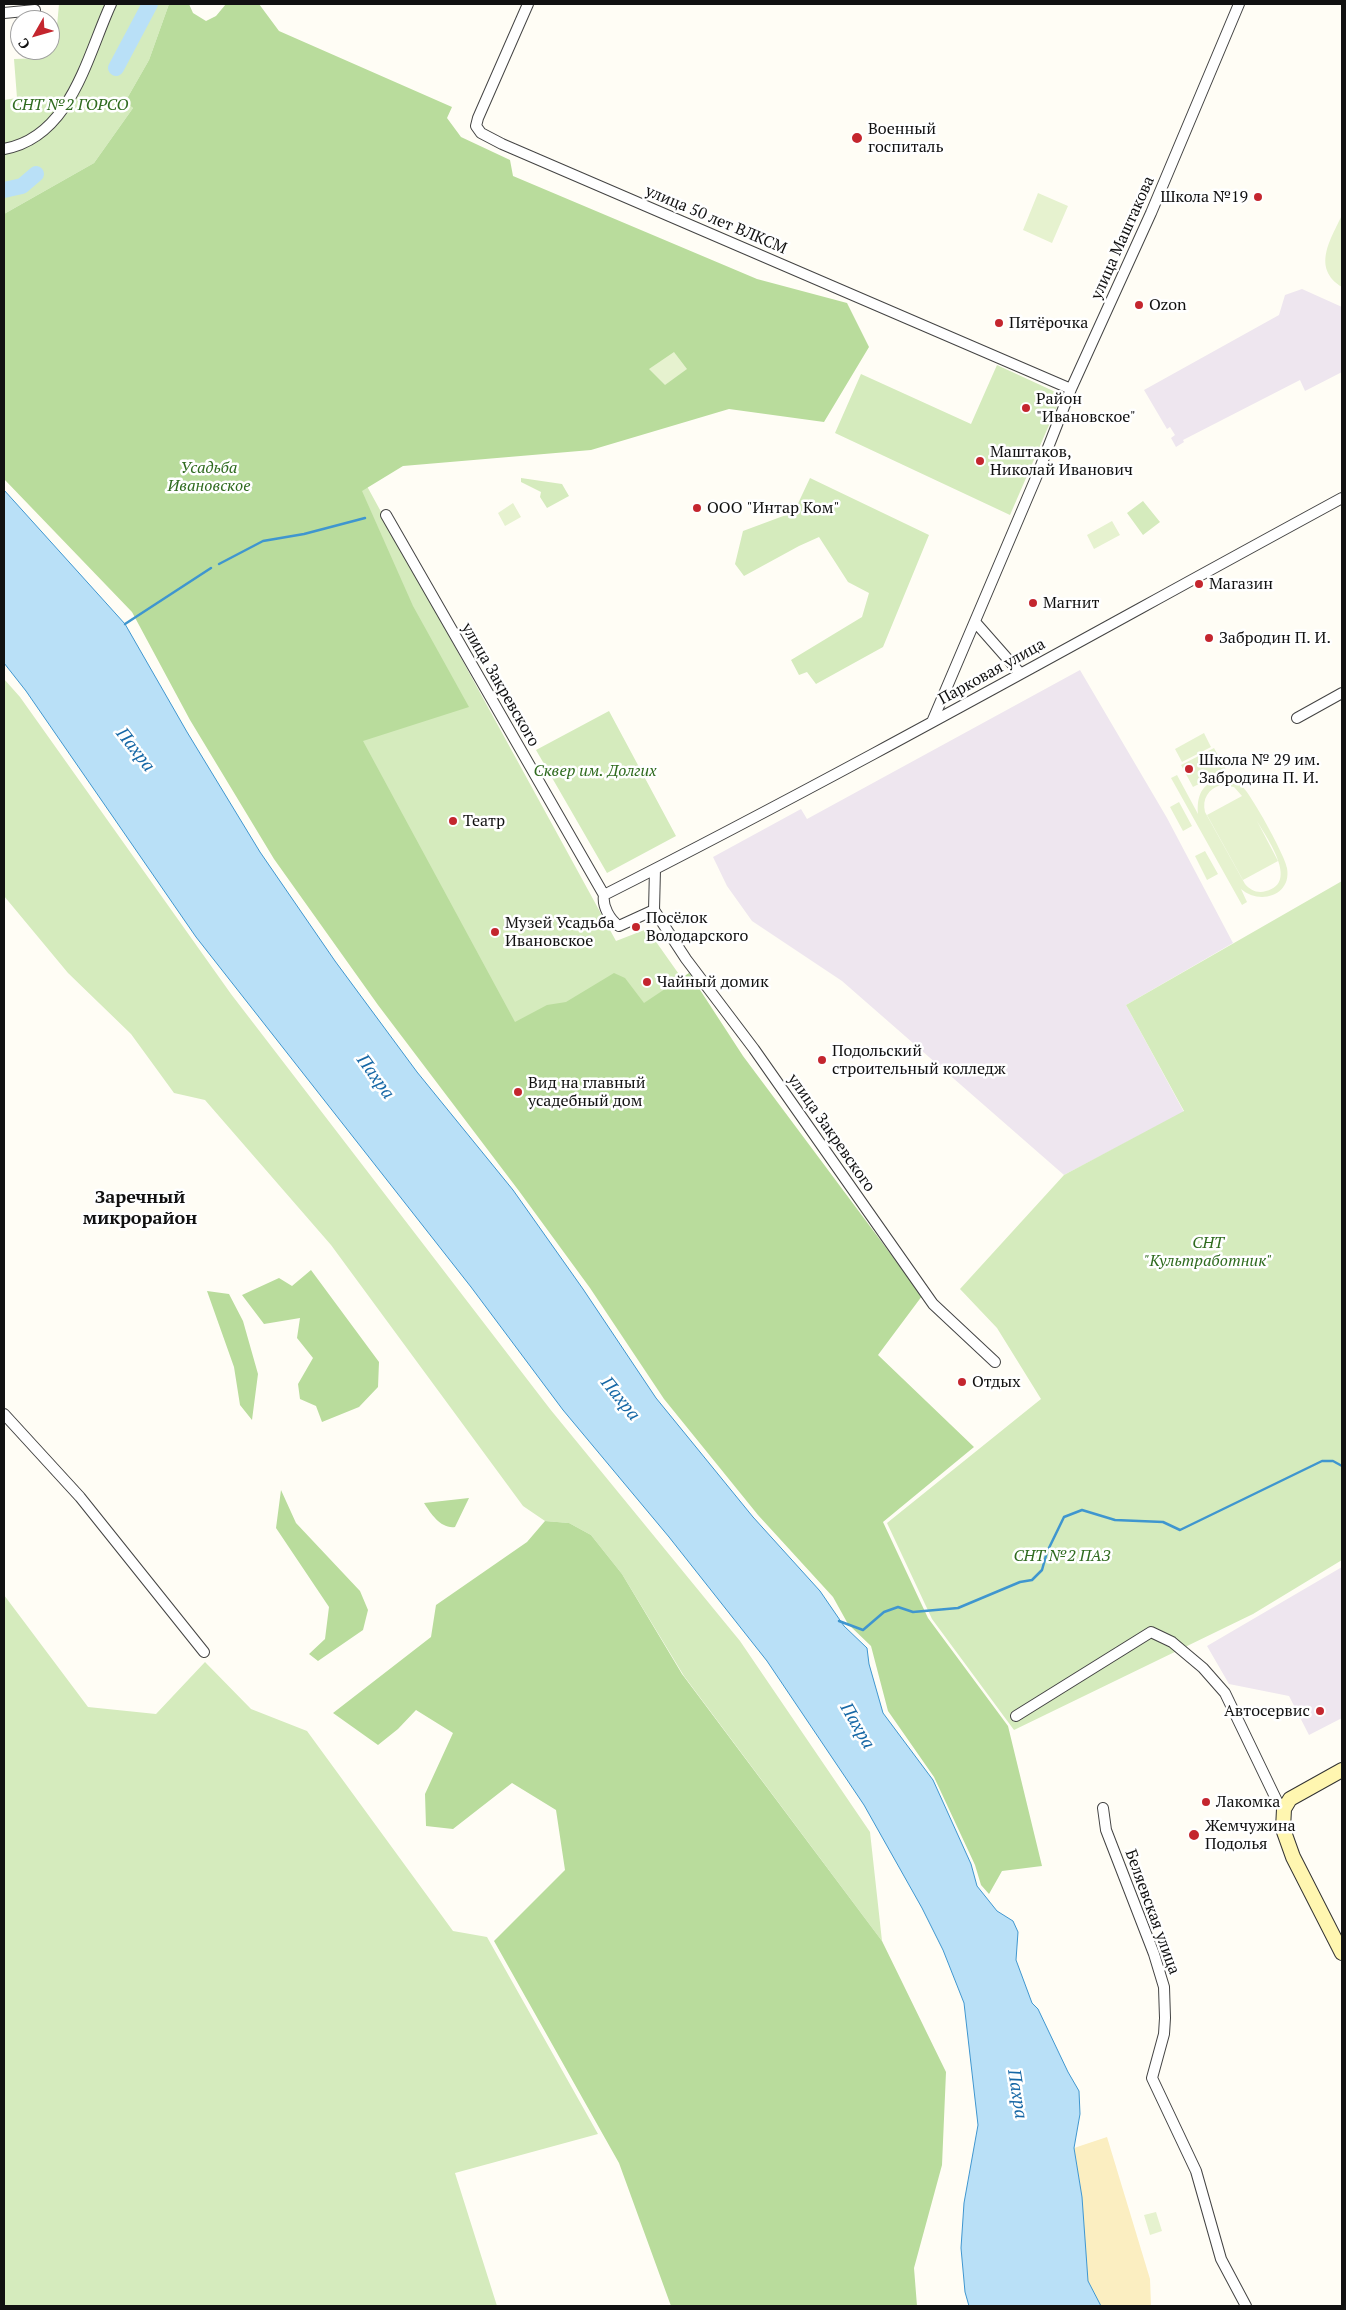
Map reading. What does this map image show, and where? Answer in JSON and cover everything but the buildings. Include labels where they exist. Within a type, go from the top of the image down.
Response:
[{"type":"main road","points":[[1342,1770],[1290,1799],[1284,1809],[1283,1829],[1288,1845],[1342,1953]]},
{"type":"street","points":[[4,149],[24,142],[45,130],[61,112],[80,78],[111,4]]},
{"type":"street","name":"улица 50 лет ВЛКСМ","points":[[528,4],[478,118],[476,126],[481,133],[502,144],[1071,389]]},
{"type":"street","name":"улица Маштакова","points":[[932,722],[976,623],[1071,389],[1151,213],[1239,4]]},
{"type":"street","name":"Парковая улица","points":[[604,895],[655,870],[932,722],[1342,498]]},
{"type":"street","name":"улица Закревского","points":[[386,515],[604,895]]},
{"type":"street","points":[[976,623],[1020,673]]},
{"type":"street","points":[[1296,718],[1342,694]]},
{"type":"street","points":[[604,895],[603,902],[613,922],[619,926],[654,910],[655,870]]},
{"type":"street","name":"улица Закревского","points":[[654,910],[686,958],[754,1049],[933,1304],[995,1362]]},
{"type":"street","points":[[4,1414],[80,1497],[204,1652]]},
{"type":"street","points":[[1016,1716],[1151,1632],[1172,1642],[1203,1668],[1225,1692],[1276,1801],[1284,1809]]},
{"type":"street","name":"Беляевская улица","points":[[1103,1808],[1106,1830],[1154,1954],[1164,1987],[1164,2034],[1152,2078],[1196,2171],[1220,2259],[1246,2306]]},
{"type":"shaded area","points":[[1302,289],[1342,307],[1342,372],[1305,391],[1300,380],[1183,440],[1184,442],[1176,447],[1171,438],[1175,435],[1170,427],[1167,429],[1144,390],[1279,315],[1285,295]]},
{"type":"shaded area","points":[[1080,670],[1167,818],[1233,943],[1126,1005],[1184,1112],[1064,1175],[842,981],[752,921],[727,886],[713,857],[801,809],[807,819]]},
{"type":"shaded area","points":[[1342,1567],[1342,1718],[1309,1735],[1289,1696],[1229,1684],[1207,1646]]},
{"type":"green space","name":"СНТ №2 ГОРСО","points":[[59,4],[169,4],[149,60],[125,102],[133,108],[94,163],[4,214],[4,100],[17,98],[14,60],[60,60],[60,10],[58,10]]},
{"type":"green space","points":[[169,4],[189,4],[193,13],[206,21],[216,16],[226,4],[259,4],[279,31],[452,107],[447,118],[461,137],[510,160],[513,176],[757,279],[847,303],[869,347],[824,422],[729,409],[591,450],[403,466],[362,491],[413,606],[469,707],[363,741],[515,1022],[547,1005],[566,1002],[614,973],[625,978],[644,1003],[689,973],[743,1056],[922,1296],[878,1355],[974,1447],[883,1522],[928,1618],[1008,1726],[1042,1866],[1002,1871],[989,1894],[981,1885],[975,1865],[934,1777],[888,1711],[871,1646],[848,1624],[833,1597],[758,1515],[664,1399],[590,1288],[378,1005],[274,859],[190,720],[132,612],[4,479],[4,214],[94,163],[133,108],[125,102],[149,60]]},
{"type":"green space","points":[[1038,193],[1068,206],[1052,243],[1023,230]]},
{"type":"green space","points":[[1342,215],[1342,287],[1327,271],[1325,262],[1329,243]]},
{"type":"green space","name":"Усадьба Ивановское","points":[[276,320],[616,941],[647,929],[907,1297],[724,1438],[4,391]]},
{"type":"green space","points":[[674,352],[687,369],[665,385],[649,369]]},
{"type":"green space","points":[[997,365],[1062,395],[1010,515],[835,433],[861,374],[971,424]]},
{"type":"green space","points":[[521,478],[562,484],[569,496],[547,508],[540,497],[541,492],[521,482]]},
{"type":"green space","points":[[810,478],[929,535],[883,647],[816,684],[807,672],[799,675],[791,660],[862,617],[869,593],[848,582],[819,537],[744,576],[735,564],[743,531],[794,512]]},
{"type":"green space","points":[[1143,501],[1160,522],[1143,535],[1127,513]]},
{"type":"green space","points":[[513,503],[521,517],[505,526],[498,513]]},
{"type":"green space","points":[[1112,521],[1120,535],[1094,549],[1087,535]]},
{"type":"green space","points":[[4,679],[20,697],[231,994],[550,1409],[740,1641],[870,1832],[882,1941],[684,1676],[622,1574],[591,1535],[569,1523],[545,1521],[523,1506],[331,1245],[205,1100],[174,1093],[131,1034],[68,973],[4,896]]},
{"type":"green space","name":"Сквер им. Долгих","points":[[609,711],[676,836],[607,873],[536,750]]},
{"type":"green space","points":[[1204,733],[1211,747],[1182,762],[1175,749]]},
{"type":"green space","points":[[1214,748],[1226,770],[1193,787],[1181,765]]},
{"type":"green space","points":[[1177,775],[1198,814],[1198,804],[1202,791],[1216,780],[1234,781],[1246,790],[1274,839],[1287,868],[1287,878],[1279,891],[1265,897],[1248,894],[1241,889],[1247,902],[1242,905],[1171,778]],"holes":[[[1221,785],[1234,787],[1242,796],[1207,815],[1243,880],[1278,861],[1257,821],[1273,848],[1278,859],[1280,870],[1280,879],[1276,886],[1266,891],[1254,891],[1245,884],[1205,812],[1204,803],[1209,792]]]},
{"type":"green space","points":[[1179,802],[1192,826],[1183,831],[1170,807]]},
{"type":"green space","points":[[1205,851],[1218,874],[1207,880],[1195,856]]},
{"type":"green space","points":[[1342,881],[1342,1560],[1253,1614],[1014,1730],[932,1619],[887,1523],[1041,1399],[997,1328],[960,1289],[1064,1175],[1184,1111],[1126,1005]]},
{"type":"green space","points":[[311,1270],[379,1362],[378,1387],[359,1407],[322,1422],[316,1406],[300,1399],[298,1384],[313,1358],[297,1338],[300,1318],[264,1324],[242,1295],[279,1278],[292,1286]]},
{"type":"green space","points":[[207,1291],[229,1294],[243,1321],[258,1374],[252,1420],[240,1405],[234,1367]]},
{"type":"green space","points":[[281,1490],[296,1523],[360,1591],[368,1610],[363,1630],[318,1661],[309,1654],[325,1639],[329,1607],[276,1528]]},
{"type":"green space","points":[[469,1498],[455,1527],[445,1526],[441,1523],[433,1516],[424,1503]]},
{"type":"green space","points":[[545,1521],[569,1523],[591,1535],[622,1574],[682,1674],[882,1941],[946,2072],[942,2165],[914,2268],[917,2306],[671,2306],[619,2163],[494,1941],[565,1870],[556,1810],[512,1783],[453,1829],[426,1826],[425,1794],[453,1733],[416,1710],[398,1729],[378,1745],[333,1713],[431,1637],[436,1605],[527,1542]]},
{"type":"green space","points":[[4,1595],[88,1707],[156,1714],[205,1662],[251,1709],[307,1731],[453,1931],[487,1937],[598,2134],[455,2173],[497,2306],[4,2306]]},
{"type":"green space","points":[[1156,2212],[1162,2231],[1150,2235],[1144,2215]]},
{"type":"sand","points":[[1107,2137],[1150,2279],[1151,2306],[1101,2306],[1088,2281],[1082,2197],[1074,2148]]},
{"type":"water","name":"Пахра","points":[[4,490],[125,624],[187,732],[260,852],[335,961],[417,1072],[513,1190],[583,1289],[656,1398],[753,1517],[820,1591],[844,1626],[867,1648],[869,1664],[883,1713],[933,1780],[971,1864],[977,1886],[997,1911],[1013,1921],[1018,1932],[1016,1960],[1032,2003],[1038,2009],[1079,2091],[1080,2114],[1074,2148],[1082,2197],[1088,2281],[1101,2306],[969,2306],[965,2292],[961,2248],[964,2203],[978,2125],[964,2003],[943,1950],[922,1908],[864,1805],[767,1661],[669,1537],[563,1410],[471,1287],[196,937],[26,691],[4,663]]},
{"type":"waterway","points":[[116,68],[150,4]]},
{"type":"waterway","points":[[4,190],[22,186],[36,174]]},
{"type":"waterway","points":[[219,564],[263,541],[304,534],[365,518]]},
{"type":"waterway","points":[[125,624],[211,568]]},
{"type":"waterway","points":[[839,1621],[863,1630],[884,1612],[898,1607],[913,1612],[958,1608],[1020,1582],[1032,1580],[1042,1570],[1047,1552],[1064,1517],[1082,1510],[1115,1520],[1163,1522],[1180,1530],[1322,1461],[1333,1461],[1342,1466]]},
{"type":"place","name":"Военный госпиталь","points":[[857,138]]},
{"type":"place","name":"Школа №19","points":[[1258,197]]},
{"type":"place","name":"Ozon","points":[[1139,305]]},
{"type":"place","name":"Пятёрочка","points":[[999,323]]},
{"type":"place","name":"Район \"Ивановское\"","points":[[1026,408]]},
{"type":"place","name":"Маштаков, Николай Иванович","points":[[980,461]]},
{"type":"place","name":"ООО \"Интар Ком\"","points":[[697,508]]},
{"type":"place","name":"Магазин","points":[[1199,584]]},
{"type":"place","name":"Магнит","points":[[1033,603]]},
{"type":"place","name":"Забродин П. И.","points":[[1209,638]]},
{"type":"place","name":"Школа № 29 им. Забродина П. И.","points":[[1189,769]]},
{"type":"place","name":"Театр","points":[[453,821]]},
{"type":"place","name":"Посёлок Володарского","points":[[636,927]]},
{"type":"place","name":"Музей Усадьба Ивановское","points":[[495,932]]},
{"type":"place","name":"Чайный домик","points":[[647,982]]},
{"type":"place","name":"Подольский строительный колледж","points":[[822,1060]]},
{"type":"place","name":"Вид на главный усадебный дом","points":[[518,1092]]},
{"type":"place","name":"Отдых","points":[[962,1382]]},
{"type":"place","name":"Автосервис","points":[[1320,1711]]},
{"type":"place","name":"Лакомка","points":[[1206,1802]]},
{"type":"place","name":"Жемчужина Подолья","points":[[1194,1835]]},
{"type":"district","name":"Заречный микрорайон","points":[[140,1208]]},
{"type":"park label","name":"СНТ \"Культработник\"","points":[[1208,1252]]},
{"type":"park label","name":"СНТ №2 ПАЗ","points":[[1062,1556]]}]
